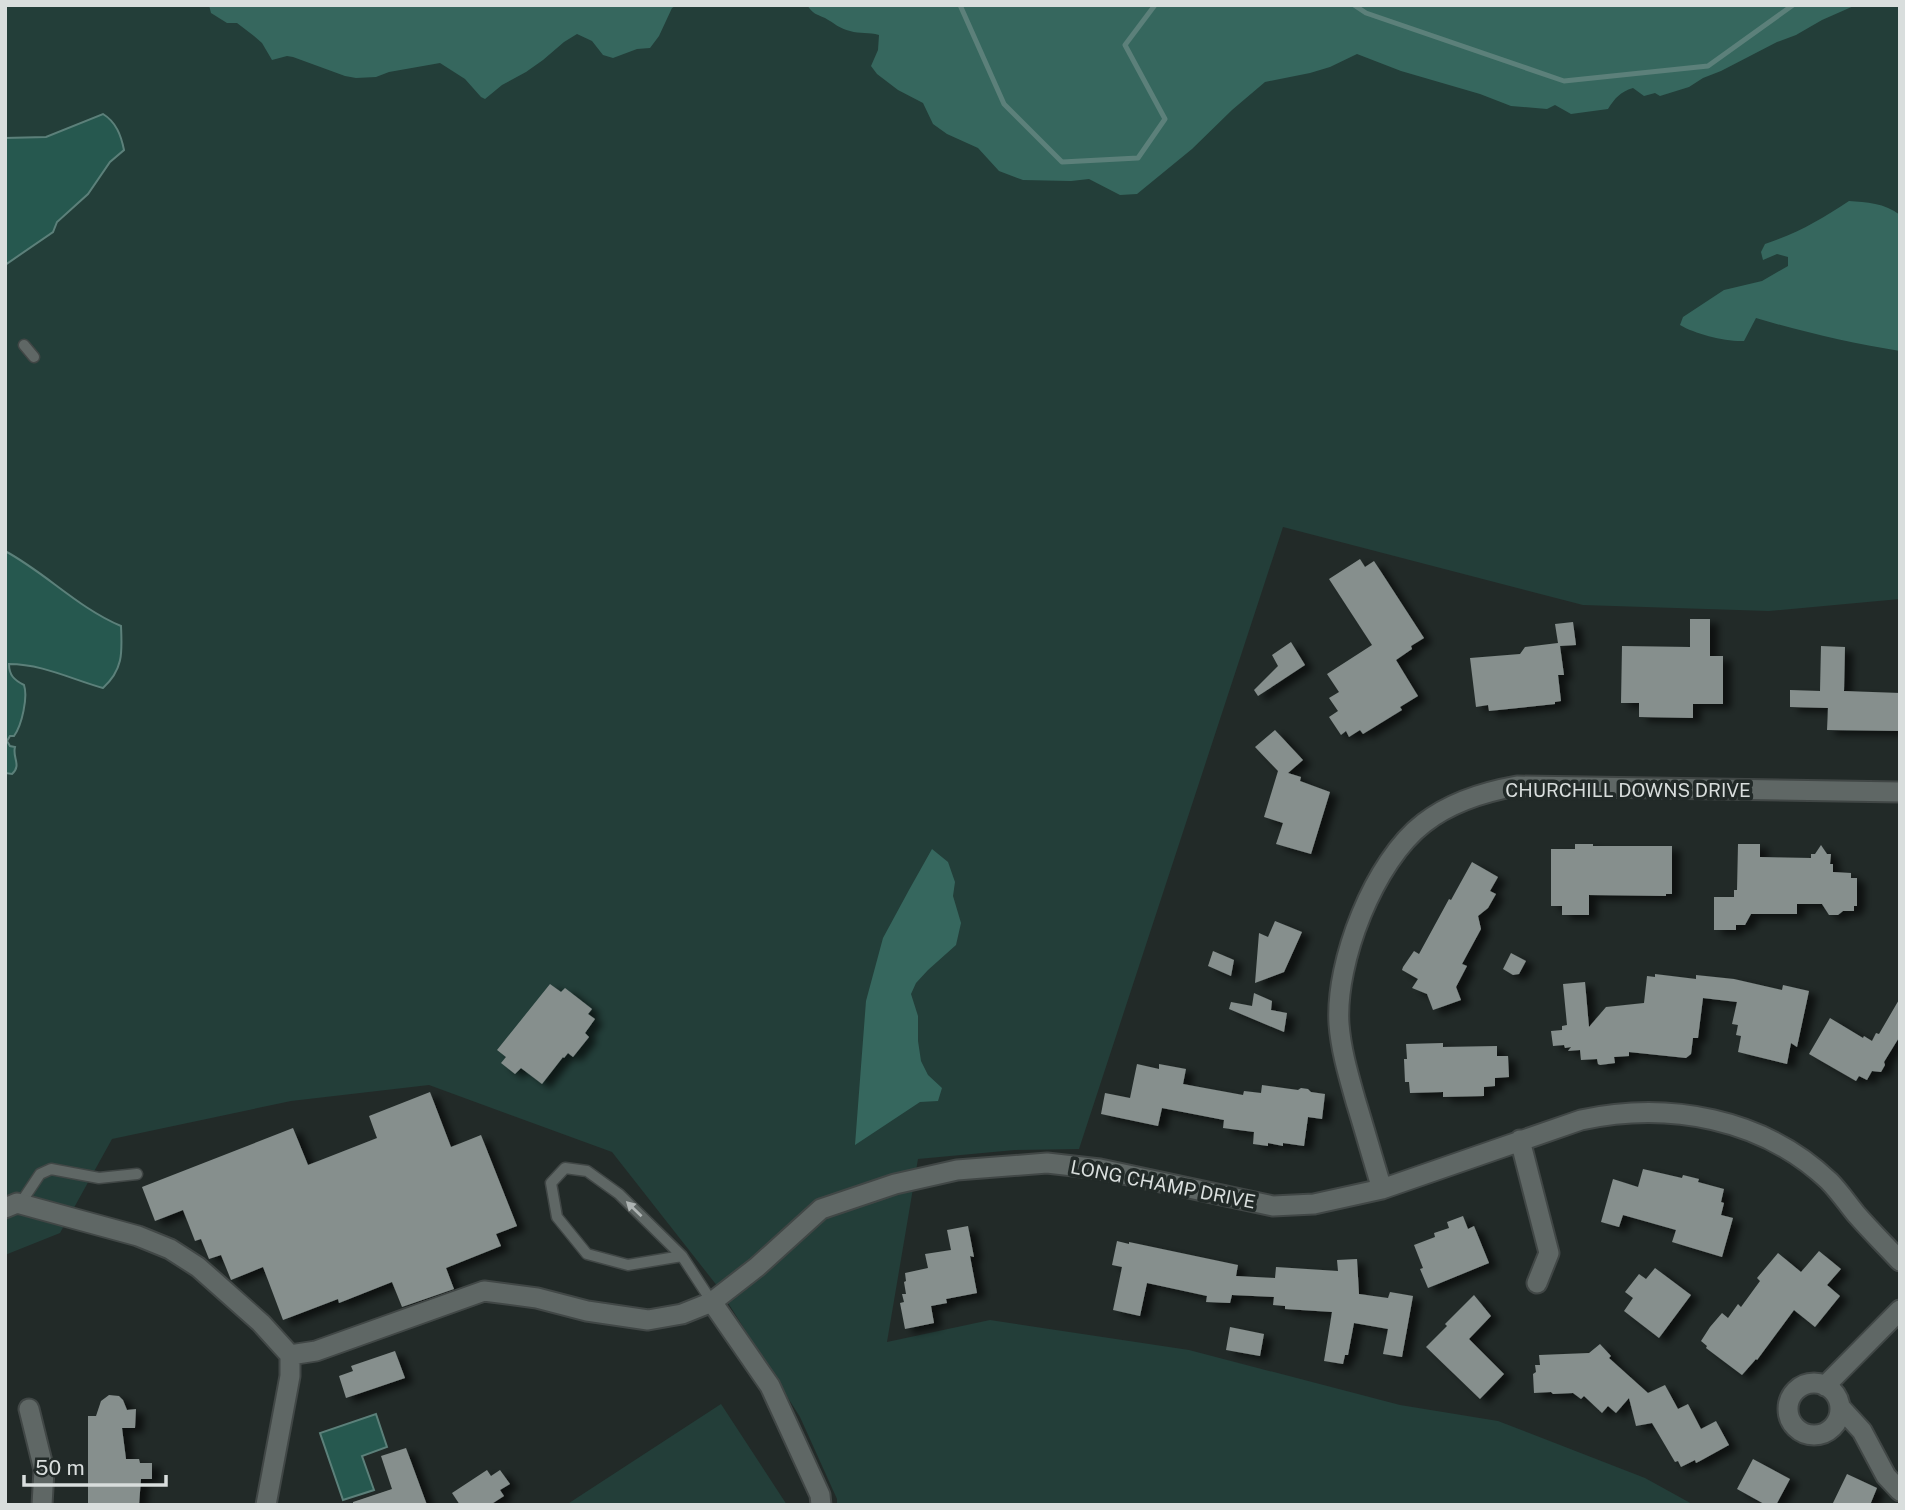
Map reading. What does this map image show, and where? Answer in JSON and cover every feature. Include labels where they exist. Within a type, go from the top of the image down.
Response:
[{"type":"street","name":"CHURCHILL DOWNS DRIVE","points":[[1382,1189],[1342,1049],[1340,992],[1348,954],[1367,901],[1385,867],[1409,836],[1424,823],[1471,797],[1517,786],[1900,792]]},
{"type":"street","name":"LONG CHAMP DRIVE","points":[[290,1355],[316,1351],[484,1292],[537,1298],[587,1311],[648,1320],[682,1314],[712,1302],[757,1267],[821,1209],[895,1184],[957,1170],[1047,1163],[1100,1169],[1273,1206],[1314,1204],[1382,1189],[1520,1140],[1608,1114],[1674,1112],[1703,1117],[1760,1135],[1796,1155],[1830,1182],[1900,1261]]},
{"type":"street","points":[[1520,1140],[1549,1253],[1537,1283]]},
{"type":"street","points":[[13,1206],[138,1236],[170,1249],[198,1267],[261,1323],[290,1355],[290,1376],[266,1505]]},
{"type":"street","points":[[712,1302],[770,1386],[820,1495],[821,1505]]},
{"type":"street","points":[[1825,1385],[1900,1310]]},
{"type":"street","points":[[1840,1407],[1836,1423],[1831,1429],[1823,1433],[1807,1434],[1793,1424],[1788,1408],[1794,1392],[1808,1384],[1825,1385],[1837,1398],[1840,1407],[1862,1431],[1886,1476],[1900,1490]]},
{"type":"street","points":[[29,1409],[44,1470],[42,1505]]},
{"type":"lane","points":[[24,345],[34,357]]},
{"type":"lane","points":[[682,1256],[628,1265],[587,1254],[557,1217],[551,1183],[565,1168],[587,1171],[619,1194],[682,1256],[712,1302]]},
{"type":"lane","points":[[13,1206],[40,1174],[51,1169],[99,1178],[137,1174]]},
{"type":"shaded area","points":[[5,5],[1900,5],[1900,599],[1769,611],[1583,605],[1283,527],[1079,1149],[1015,1150],[918,1159],[887,1342],[990,1320],[1189,1350],[1400,1405],[1498,1421],[1645,1478],[1694,1505],[837,1505],[837,1499],[800,1417],[718,1287],[612,1152],[429,1085],[291,1101],[112,1139],[60,1233],[5,1255]]},
{"type":"shaded area","points":[[209,5],[677,5],[672,8],[659,36],[650,48],[637,49],[613,58],[603,55],[592,41],[577,34],[485,99],[465,79],[440,63],[389,72],[376,77],[356,78],[293,57],[272,60],[262,43],[254,36],[237,23],[227,23],[211,13]]},
{"type":"shaded area","points":[[807,5],[1856,5],[1689,87],[1660,96],[1655,93],[1644,96],[1633,88],[1618,96],[1608,109],[1571,114],[1555,105],[1547,109],[1511,106],[1357,54],[1330,67],[1265,82],[1192,149],[1137,194],[1120,195],[1089,179],[1023,180],[999,171],[978,148],[947,134],[933,124],[923,103],[898,90],[877,74],[871,66],[878,50],[879,35],[843,29],[815,13]]},
{"type":"shaded area","points":[[103,114],[117,129],[124,150],[110,162],[88,194],[57,222],[53,232],[5,265],[5,138],[46,137]]},
{"type":"shaded area","points":[[1849,201],[1882,206],[1900,215],[1900,351],[1827,337],[1756,318],[1744,341],[1711,337],[1680,325],[1683,317],[1724,290],[1762,281],[1788,266],[1788,257],[1777,254],[1763,260],[1761,252],[1765,244],[1808,226]]},
{"type":"shaded area","points":[[5,551],[90,610],[121,626],[118,667],[103,688],[45,669],[9,664],[13,677],[24,685],[25,696],[20,725],[14,736],[10,736],[7,741],[10,746],[15,747],[17,764],[12,774],[5,773]]},
{"type":"shaded area","points":[[932,849],[948,862],[955,882],[953,896],[961,923],[956,945],[916,983],[911,994],[918,1016],[921,1061],[928,1075],[942,1088],[938,1101],[920,1102],[855,1145],[866,1001],[883,938]]},
{"type":"shaded area","points":[[721,1404],[787,1505],[566,1505]]},
{"type":"shaded area","points":[[376,1414],[387,1447],[362,1456],[374,1490],[343,1500],[320,1433]]},
{"type":"building","points":[[1360,559],[1365,567],[1374,561],[1424,638],[1396,660],[1418,696],[1400,707],[1402,710],[1363,734],[1360,730],[1349,737],[1346,731],[1341,735],[1329,717],[1338,711],[1329,698],[1339,692],[1327,674],[1372,645],[1329,579]]},
{"type":"building","points":[[1690,619],[1710,619],[1710,656],[1723,656],[1723,704],[1693,704],[1693,718],[1639,717],[1639,703],[1621,703],[1622,646],[1690,647]]},
{"type":"building","points":[[1573,622],[1576,645],[1560,646],[1564,675],[1558,675],[1561,701],[1555,704],[1489,711],[1488,705],[1476,707],[1470,658],[1520,654],[1525,647],[1558,643],[1555,624]]},
{"type":"building","points":[[1291,642],[1305,665],[1258,696],[1254,690],[1278,666],[1272,655]]},
{"type":"building","points":[[1821,646],[1845,647],[1844,691],[1900,693],[1900,731],[1827,730],[1828,708],[1790,707],[1790,690],[1820,691]]},
{"type":"building","points":[[1275,730],[1303,760],[1288,773],[1301,777],[1300,781],[1330,792],[1311,854],[1276,844],[1283,823],[1264,817],[1278,771],[1255,747]]},
{"type":"building","points":[[1575,844],[1672,846],[1672,894],[1589,895],[1589,915],[1562,915],[1562,906],[1551,906],[1551,849],[1575,849]]},
{"type":"building","points":[[1738,844],[1760,844],[1760,857],[1811,858],[1811,854],[1815,854],[1821,845],[1827,854],[1831,854],[1833,872],[1851,873],[1851,878],[1857,878],[1857,906],[1854,906],[1854,911],[1829,915],[1822,904],[1797,904],[1797,914],[1751,914],[1745,925],[1736,925],[1736,930],[1714,930],[1714,897],[1734,897],[1734,890],[1737,890]]},
{"type":"building","points":[[1472,862],[1498,877],[1490,891],[1496,894],[1488,908],[1478,916],[1481,929],[1462,964],[1467,966],[1456,987],[1461,1000],[1433,1010],[1427,994],[1412,988],[1418,979],[1402,970],[1414,951],[1419,954]]},
{"type":"building","points":[[1275,921],[1302,932],[1284,972],[1255,983],[1259,933],[1268,937]]},
{"type":"building","points":[[1213,951],[1234,960],[1231,976],[1208,966]]},
{"type":"building","points":[[1511,953],[1526,961],[1519,974],[1513,975],[1503,969]]},
{"type":"building","points":[[1655,974],[1696,979],[1696,975],[1734,979],[1782,990],[1783,985],[1809,991],[1797,1047],[1791,1043],[1787,1064],[1738,1052],[1741,1036],[1736,1035],[1738,1025],[1732,1024],[1737,1002],[1703,998],[1698,1038],[1693,1038],[1691,1054],[1686,1058],[1629,1052],[1629,1056],[1614,1057],[1615,1063],[1600,1065],[1597,1059],[1581,1060],[1580,1050],[1568,1051],[1571,1047],[1553,1046],[1551,1031],[1562,1030],[1562,1026],[1567,1025],[1563,984],[1585,982],[1589,1027],[1606,1007],[1644,1003],[1647,976],[1655,977]]},
{"type":"building","points":[[550,984],[561,992],[565,988],[592,1009],[588,1014],[595,1019],[585,1033],[589,1037],[573,1057],[568,1053],[563,1057],[542,1084],[521,1068],[515,1074],[501,1063],[506,1057],[497,1050]]},
{"type":"building","points":[[1254,993],[1272,1001],[1271,1010],[1287,1013],[1284,1032],[1229,1009],[1231,1002],[1252,1006]]},
{"type":"building","points":[[1900,998],[1900,1036],[1881,1072],[1872,1071],[1867,1080],[1859,1076],[1856,1081],[1809,1054],[1830,1018],[1872,1041]]},
{"type":"building","points":[[1443,1043],[1443,1047],[1497,1046],[1497,1056],[1508,1056],[1509,1077],[1495,1078],[1495,1086],[1484,1087],[1484,1096],[1443,1097],[1443,1092],[1410,1093],[1409,1082],[1405,1082],[1406,1044]]},
{"type":"building","points":[[1137,1064],[1159,1069],[1159,1064],[1186,1069],[1183,1084],[1243,1095],[1244,1091],[1261,1093],[1262,1085],[1308,1089],[1325,1094],[1322,1119],[1308,1117],[1304,1146],[1268,1143],[1268,1146],[1253,1144],[1254,1132],[1223,1128],[1224,1120],[1162,1108],[1158,1126],[1101,1114],[1105,1093],[1130,1098]]},
{"type":"building","points":[[430,1092],[451,1147],[481,1135],[517,1226],[496,1234],[501,1246],[446,1268],[454,1289],[402,1307],[392,1282],[339,1303],[338,1299],[283,1320],[263,1267],[231,1280],[221,1255],[209,1259],[201,1239],[195,1241],[183,1210],[155,1221],[142,1187],[293,1128],[308,1165],[377,1138],[369,1116]]},
{"type":"building","points":[[1643,1169],[1682,1178],[1683,1175],[1724,1189],[1721,1215],[1733,1218],[1722,1257],[1672,1242],[1676,1230],[1623,1215],[1619,1227],[1601,1222],[1613,1179],[1638,1187]]},
{"type":"building","points":[[1463,1216],[1468,1229],[1474,1226],[1489,1263],[1428,1288],[1414,1245],[1435,1237],[1434,1233],[1449,1228],[1447,1222]]},
{"type":"building","points":[[968,1226],[977,1293],[946,1299],[947,1303],[931,1306],[934,1323],[905,1329],[900,1303],[904,1302],[902,1294],[906,1294],[905,1273],[928,1268],[925,1254],[951,1250],[947,1230]]},
{"type":"building","points":[[1117,1241],[1238,1265],[1236,1276],[1275,1278],[1276,1267],[1338,1271],[1337,1260],[1357,1259],[1359,1294],[1388,1298],[1390,1292],[1413,1296],[1402,1357],[1383,1354],[1388,1329],[1354,1323],[1348,1355],[1345,1355],[1343,1364],[1324,1361],[1332,1312],[1285,1309],[1285,1306],[1273,1305],[1274,1297],[1232,1295],[1230,1303],[1206,1302],[1207,1296],[1147,1283],[1140,1316],[1113,1310],[1122,1267],[1112,1265]]},
{"type":"building","points":[[1819,1251],[1841,1269],[1827,1285],[1840,1296],[1815,1327],[1794,1310],[1757,1360],[1742,1375],[1706,1348],[1701,1341],[1710,1327],[1722,1313],[1728,1318],[1738,1304],[1741,1307],[1760,1281],[1757,1278],[1778,1253],[1801,1272]]},
{"type":"building","points":[[1655,1268],[1691,1295],[1659,1338],[1624,1311],[1633,1298],[1625,1292],[1639,1274],[1646,1279]]},
{"type":"building","points":[[1474,1295],[1491,1316],[1469,1339],[1504,1374],[1480,1399],[1426,1347]]},
{"type":"building","points":[[1230,1327],[1264,1334],[1260,1356],[1226,1350]]},
{"type":"building","points":[[1600,1344],[1611,1356],[1609,1358],[1648,1393],[1665,1385],[1678,1409],[1688,1404],[1701,1429],[1716,1421],[1729,1445],[1696,1463],[1695,1460],[1681,1467],[1678,1461],[1675,1462],[1652,1423],[1636,1426],[1629,1398],[1616,1413],[1608,1406],[1602,1413],[1584,1396],[1581,1399],[1573,1393],[1534,1393],[1533,1374],[1536,1372],[1535,1365],[1540,1365],[1539,1355],[1589,1353]]},
{"type":"building","points":[[395,1351],[405,1378],[346,1398],[339,1376],[353,1371],[351,1366]]},
{"type":"building","points":[[109,1395],[119,1396],[127,1410],[136,1409],[135,1428],[122,1428],[126,1459],[152,1463],[152,1479],[141,1479],[139,1505],[88,1505],[88,1416],[96,1416],[101,1401]]},
{"type":"building","points":[[406,1448],[427,1505],[353,1505],[353,1502],[392,1489],[381,1456]]},
{"type":"building","points":[[1753,1459],[1790,1479],[1776,1505],[1766,1505],[1737,1489]]},
{"type":"building","points":[[487,1470],[491,1476],[500,1470],[510,1484],[500,1490],[504,1496],[490,1505],[460,1505],[452,1493]]},
{"type":"building","points":[[1847,1474],[1877,1488],[1870,1505],[1832,1505]]},
{"type":"waterway","points":[[960,5],[1004,104],[1062,162],[1138,158],[1165,119],[1125,45],[1155,5]]},
{"type":"waterway","points":[[1354,5],[1366,13],[1564,81],[1708,66],[1793,5]]}]
